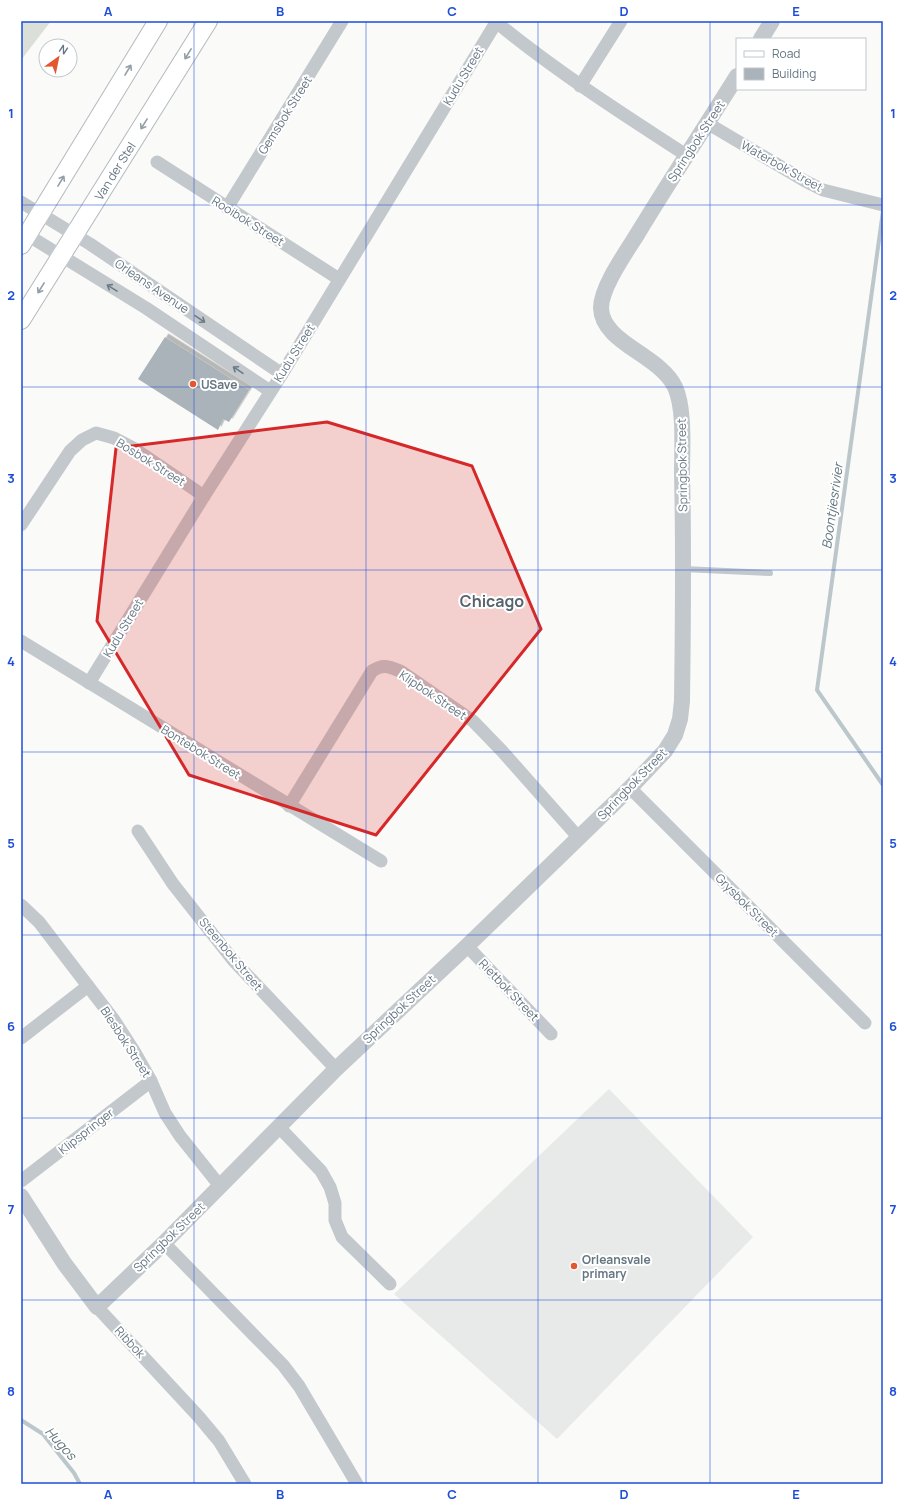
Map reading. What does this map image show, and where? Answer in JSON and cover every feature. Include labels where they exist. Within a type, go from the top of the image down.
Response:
[{"type":"main road","points":[[23,237],[40,214],[158,21]]},
{"type":"main road","name":"Van der Stel","points":[[21,320],[208,21]]},
{"type":"street","name":"Gemsbok Street","points":[[227,208],[342,21]]},
{"type":"street","points":[[580,86],[621,21]]},
{"type":"street","points":[[762,38],[772,21]]},
{"type":"street","points":[[496,22],[580,86],[686,155]]},
{"type":"street","name":"Kudu Street","points":[[89,683],[204,496],[282,374],[496,22]]},
{"type":"street","name":"Springbok Street","points":[[97,1307],[164,1243],[336,1069],[467,946],[630,788],[665,751],[675,735],[680,719],[682,701],[683,569],[681,409],[675,387],[661,368],[616,337],[604,321],[601,307],[604,291],[686,155],[736,78]]},
{"type":"street","name":"Waterbok Street","points":[[708,123],[805,181],[823,190],[883,205]]},
{"type":"street","name":"Rooibok Street","points":[[157,162],[339,279]]},
{"type":"street","name":"Orleans Avenue","points":[[21,202],[75,235],[282,374]]},
{"type":"street","name":"Orleans Avenue","points":[[23,237],[61,257],[146,308],[270,391]]},
{"type":"street","name":"Bosbok Street","points":[[21,525],[70,451],[82,440],[96,433],[114,438],[135,449],[204,496]]},
{"type":"street","name":"Bontebok Street","points":[[21,641],[381,861]]},
{"type":"street","name":"Klipbok Street","points":[[289,806],[372,671],[379,666],[390,667],[402,672],[472,721],[502,751],[579,838]]},
{"type":"street","name":"Grysbok Street","points":[[630,788],[865,1023]]},
{"type":"street","name":"Steenbok Street","points":[[138,831],[173,884],[233,960],[336,1069]]},
{"type":"street","name":"Blesbok Street","points":[[21,905],[38,922],[114,1020],[151,1081],[165,1113],[180,1136],[220,1186]]},
{"type":"street","name":"Rietbok Street","points":[[467,946],[551,1034]]},
{"type":"street","points":[[21,1038],[88,986]]},
{"type":"street","name":"Klipspringer","points":[[21,1181],[151,1081]]},
{"type":"street","points":[[279,1127],[321,1171],[330,1187],[335,1203],[335,1220],[342,1237],[390,1284]]},
{"type":"street","name":"Ribbok","points":[[21,1196],[64,1263],[97,1307],[199,1417],[219,1441],[245,1484]]},
{"type":"street","points":[[164,1243],[283,1365],[299,1386],[357,1484]]},
{"type":"lane","points":[[683,569],[770,573]]},
{"type":"highlighted area","points":[[327,422],[472,466],[541,629],[376,835],[189,775],[97,621],[116,448]]},
{"type":"shaded area","points":[[21,21],[51,21],[21,60]]},
{"type":"shaded area","name":"Orleansvale primary","points":[[609,1089],[753,1237],[557,1439],[394,1294]]},
{"type":"building","name":"USave","points":[[165,337],[249,390],[229,422],[223,419],[218,430],[138,379]]},
{"type":"waterway","name":"Boontjiesrivier","points":[[883,211],[817,690],[883,785]]},
{"type":"waterway","name":"Hugos","points":[[21,1420],[43,1434],[74,1473],[80,1484]]},
{"type":"place","name":"USave","points":[[193,384]]},
{"type":"place","name":"Orleansvale primary","points":[[574,1266]]},
{"type":"district","name":"Chicago","points":[[492,601]]}]
